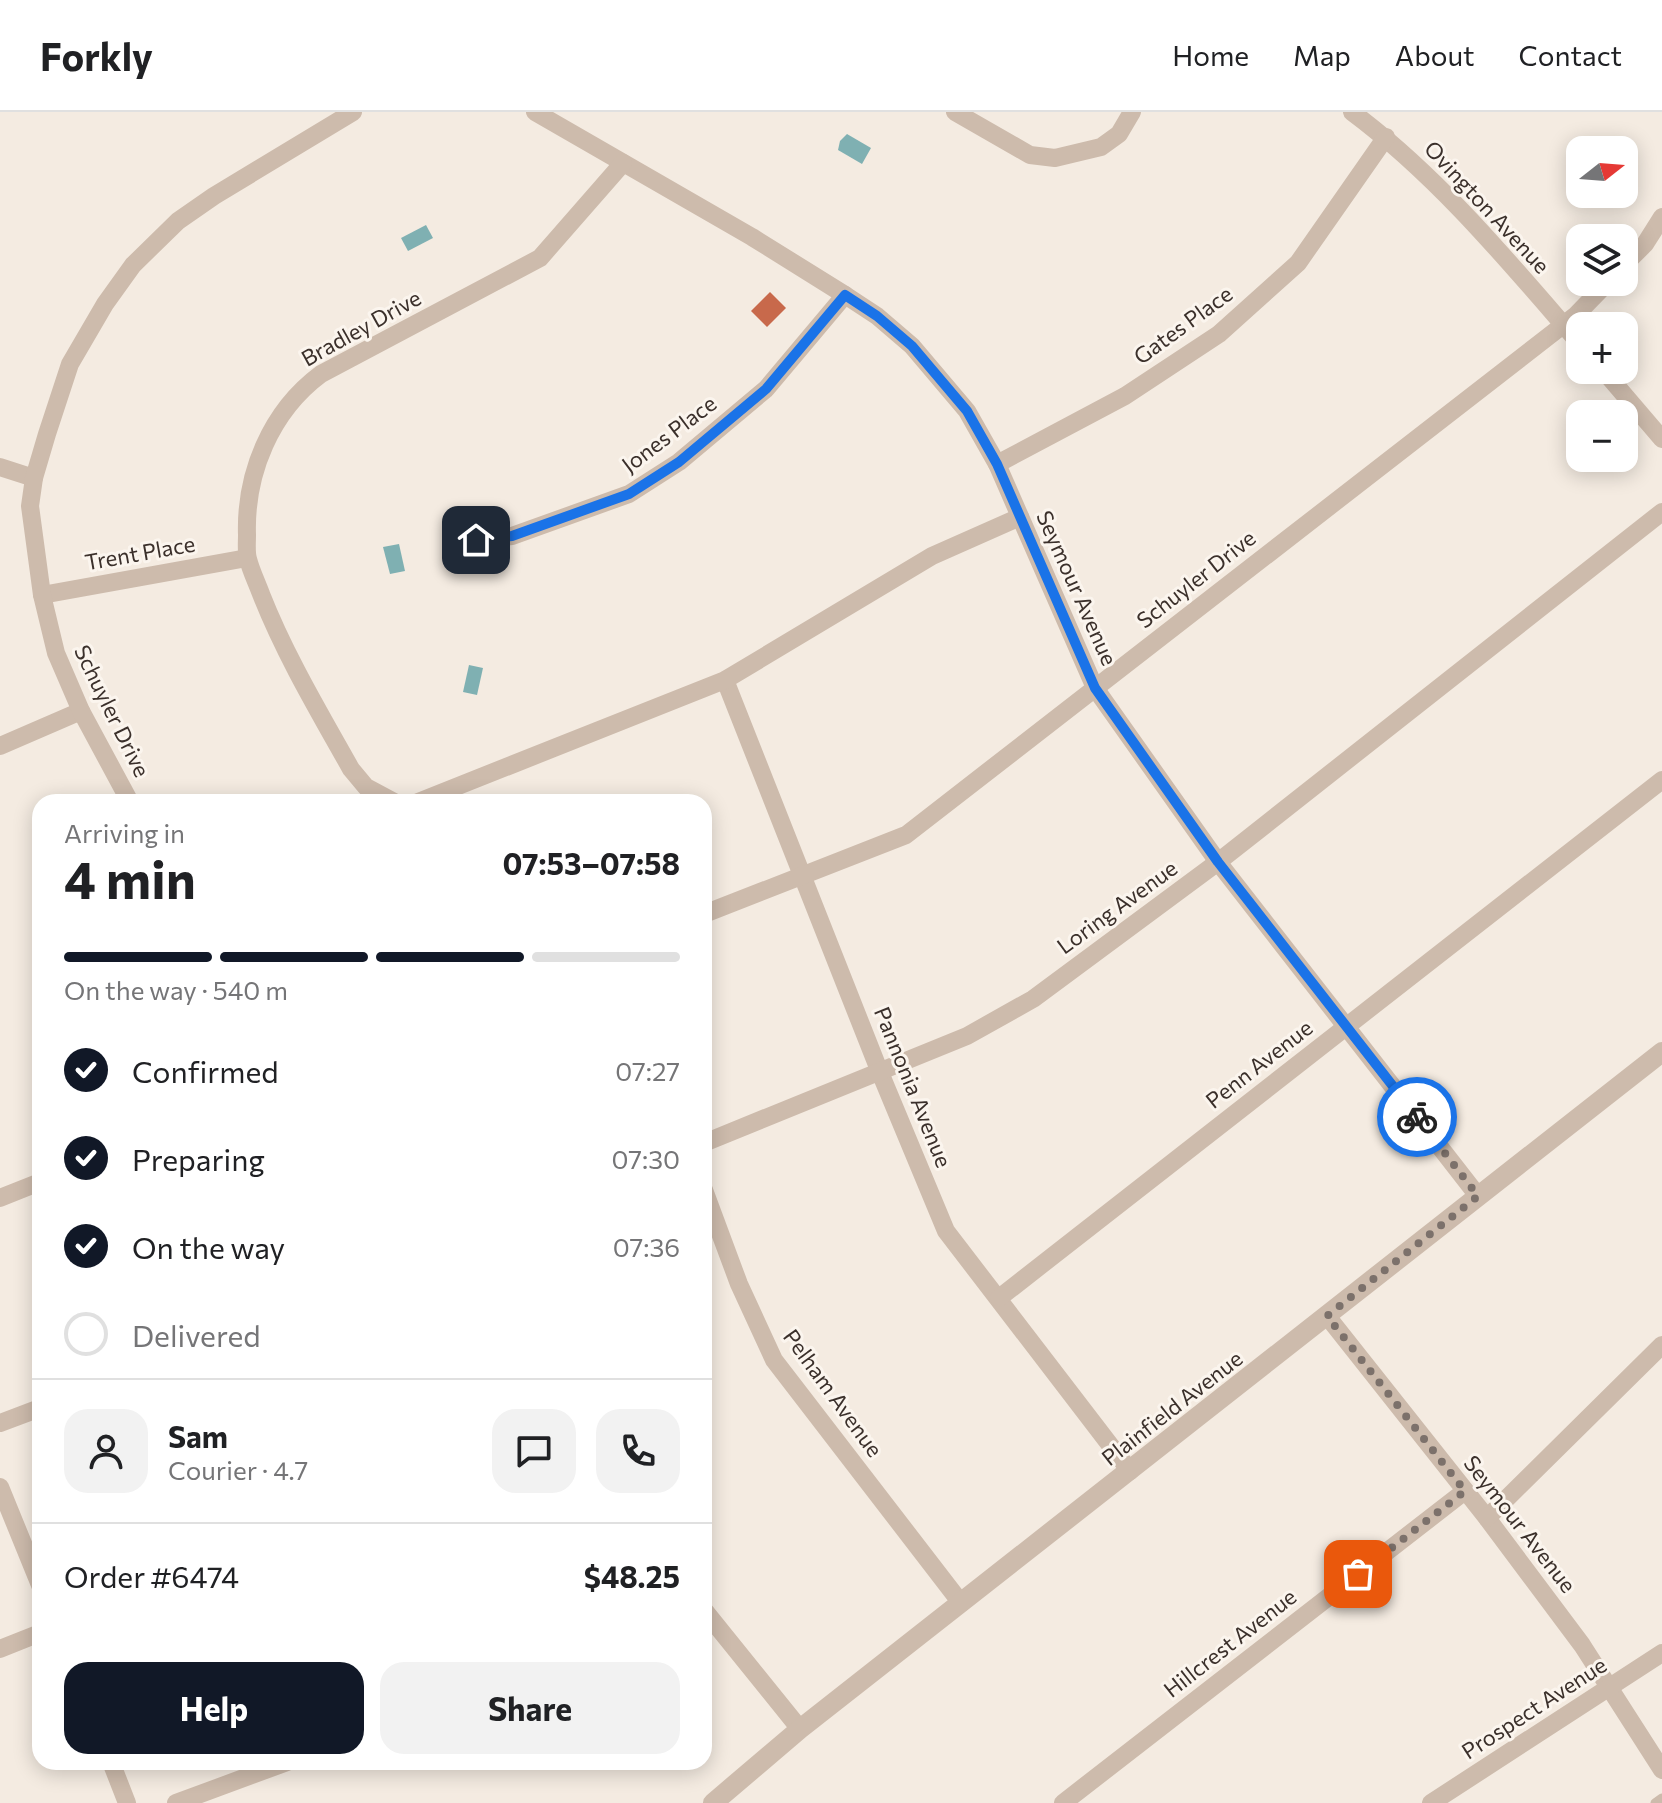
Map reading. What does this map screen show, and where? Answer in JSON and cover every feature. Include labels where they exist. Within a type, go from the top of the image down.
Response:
[{"type":"street","name":"Schuyler Drive","points":[[126,794],[81,711],[56,653],[42,595],[30,506],[34,478],[70,364],[105,304],[133,265],[178,221],[353,112]]},
{"type":"street","name":"Seymour Avenue","points":[[535,112],[752,237],[877,316],[912,346],[967,411],[997,464],[1095,688],[1218,862],[1478,1196]]},
{"type":"street","points":[[955,112],[1030,155],[1055,158],[1101,147],[1119,134],[1132,112]]},
{"type":"street","name":"Ovington Avenue","points":[[1352,112],[1386,137],[1466,215],[1566,328]]},
{"type":"street","name":"Gates Place","points":[[997,464],[1125,396],[1219,334],[1298,263],[1386,137]]},
{"type":"street","name":"Bradley Drive","points":[[379,794],[366,787],[351,769],[275,629],[247,558],[246,519],[250,483],[265,443],[280,417],[303,388],[321,374],[540,258],[623,163]]},
{"type":"street","points":[[1638,251],[1662,217]]},
{"type":"street","name":"Jones Place","points":[[476,540],[512,536],[629,494],[679,462],[766,389],[845,295]]},
{"type":"street","name":"Schuyler Drive","points":[[712,911],[906,835],[1563,325],[1593,296]]},
{"type":"street","points":[[1615,384],[1662,439]]},
{"type":"street","points":[[0,467],[34,478]]},
{"type":"street","name":"Loring Avenue","points":[[712,1140],[967,1036],[1033,999],[1218,862],[1662,512]]},
{"type":"street","points":[[438,794],[725,680],[897,575],[1020,517]]},
{"type":"street","name":"Trent Place","points":[[42,595],[247,558]]},
{"type":"street","name":"Pannonia Avenue","points":[[725,680],[946,1231],[1130,1471]]},
{"type":"street","points":[[0,746],[81,711]]},
{"type":"street","name":"Penn Avenue","points":[[999,1298],[1662,780]]},
{"type":"street","name":"Plainfield Avenue","points":[[716,1802],[800,1729],[1662,1052]]},
{"type":"street","points":[[0,1198],[32,1185]]},
{"type":"street","name":"Pelham Avenue","points":[[712,1211],[739,1284],[774,1360],[961,1603]]},
{"type":"street","name":"Seymour Avenue","points":[[1327,1316],[1487,1518],[1582,1645],[1662,1770]]},
{"type":"street","points":[[1487,1518],[1662,1345]]},
{"type":"street","points":[[0,1423],[32,1411]]},
{"type":"street","points":[[0,1487],[32,1565]]},
{"type":"street","name":"Hillcrest Avenue","points":[[1063,1803],[1465,1491]]},
{"type":"street","points":[[712,1620],[800,1729]]},
{"type":"street","points":[[0,1649],[32,1636]]},
{"type":"street","name":"Prospect Avenue","points":[[1431,1803],[1662,1653]]},
{"type":"street","points":[[114,1770],[127,1803]]},
{"type":"street","points":[[176,1803],[265,1770]]},
{"type":"lane","points":[[1655,1803],[1662,1798]]},
{"type":"water","points":[[847,134],[871,148],[862,164],[838,150],[840,141]]},
{"type":"water","points":[[426,225],[433,238],[408,251],[401,238]]},
{"type":"water","points":[[399,544],[405,571],[390,574],[383,547]]},
{"type":"water","points":[[469,665],[483,668],[477,695],[463,692]]},
{"type":"building","points":[[770,292],[786,308],[767,327],[751,311]]},
{"type":"way so far","points":[[1358,1574],[1465,1491],[1327,1316],[1478,1196],[1417,1117]]},
{"type":"route","points":[[476,540],[512,536],[629,494],[679,462],[766,389],[845,295],[877,316],[912,346],[967,411],[997,464],[1095,688],[1218,862],[1417,1117]]}]
